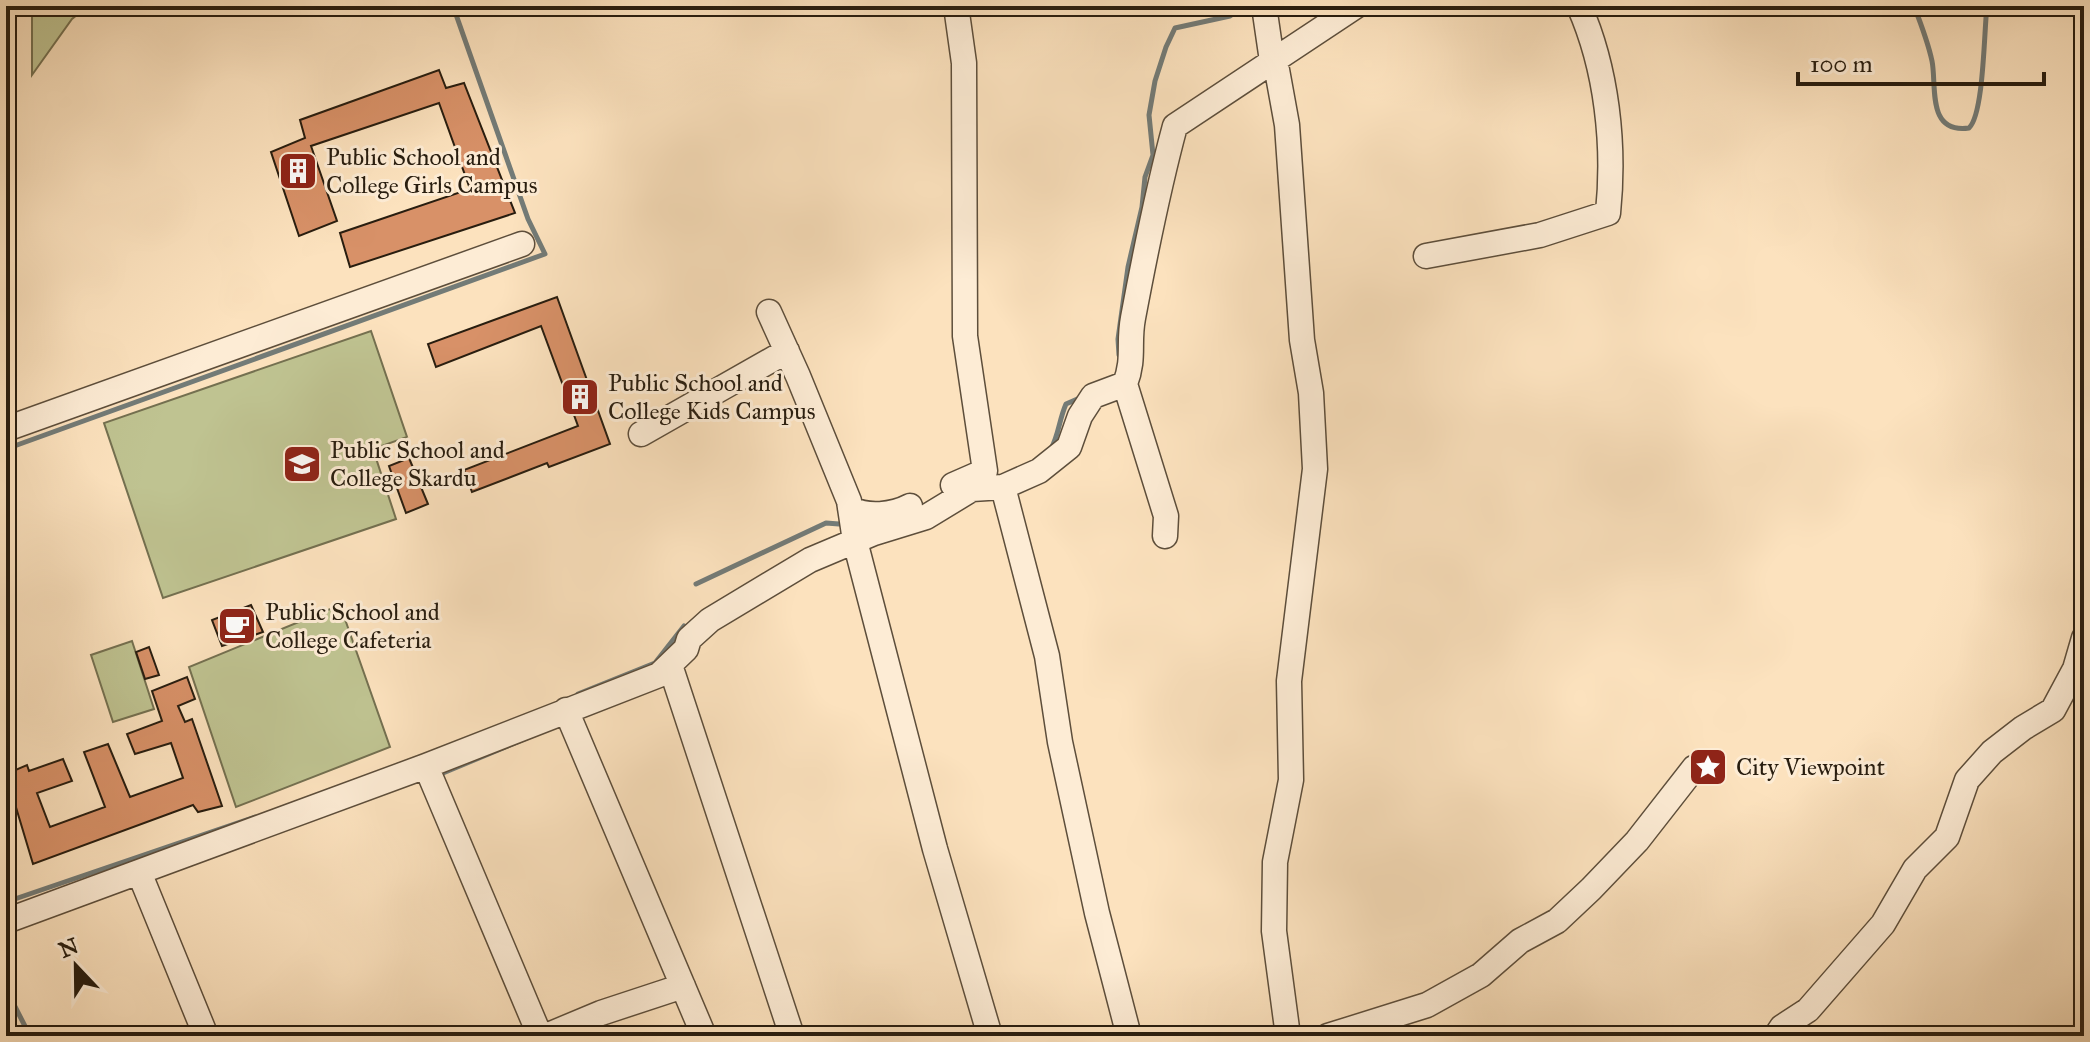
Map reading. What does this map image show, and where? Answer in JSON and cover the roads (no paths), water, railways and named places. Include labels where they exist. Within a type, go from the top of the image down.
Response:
[{"type":"street","points":[[850,508],[857,512],[895,514],[985,471],[965,336],[964,63],[956,6]]},
{"type":"street","points":[[1264,6],[1272,61],[1277,70],[1287,125],[1302,340],[1311,393],[1315,469],[1289,681],[1291,780],[1275,862],[1274,931],[1288,1036]]},
{"type":"street","points":[[1165,536],[1166,516],[1125,384],[1133,364],[1129,339],[1175,126],[1356,6]]},
{"type":"street","points":[[1426,256],[1540,235],[1608,213],[1611,181],[1602,69],[1579,6]]},
{"type":"street","points":[[6,429],[522,244]]},
{"type":"street","points":[[769,312],[850,508],[855,541],[935,849],[990,1036]]},
{"type":"street","points":[[641,434],[787,351]]},
{"type":"street","points":[[6,921],[426,766],[648,680],[670,665],[686,649],[689,639],[710,620],[810,560],[926,517],[972,489],[1003,487],[1039,471],[1069,447],[1080,416],[1093,396],[1125,384]]},
{"type":"street","points":[[1003,487],[1047,656],[1060,742],[1097,913],[1129,1036]]},
{"type":"street","points":[[1776,1036],[1782,1027],[1808,1010],[1883,924],[1915,869],[1947,837],[1967,780],[1992,752],[2053,710],[2075,669],[2084,638]]},
{"type":"street","points":[[670,665],[792,1036]]},
{"type":"street","points":[[566,710],[704,1036]]},
{"type":"street","points":[[426,766],[543,1036],[683,986]]},
{"type":"street","points":[[1328,1036],[1427,1005],[1481,975],[1520,941],[1557,921],[1637,841],[1694,768]]},
{"type":"street","points":[[139,872],[206,1036]]},
{"type":"waterway","points":[[6,449],[545,254],[528,219],[453,6]]},
{"type":"waterway","points":[[1119,355],[1118,339],[1128,267],[1142,207],[1145,177],[1153,155],[1149,115],[1155,81],[1166,47],[1175,28],[1230,16],[1244,6]]},
{"type":"waterway","points":[[1914,6],[1930,54],[1936,106],[1946,123],[1955,128],[1969,128],[1978,106],[1987,6]]},
{"type":"waterway","points":[[1051,449],[1066,404],[1082,397]]},
{"type":"waterway","points":[[696,584],[826,523],[839,524]]},
{"type":"waterway","points":[[578,694],[655,663],[684,626]]},
{"type":"waterway","points":[[443,773],[541,732]]},
{"type":"waterway","points":[[6,902],[255,817]]},
{"type":"waterway","points":[[6,989],[30,1036]]},
{"type":"place","name":"Public School and College Girls Campus","points":[[298,171]]},
{"type":"place","name":"Public School and College Kids Campus","points":[[580,397]]},
{"type":"place","name":"Public School and College Skardu","points":[[302,464]]},
{"type":"place","name":"Public School and College Cafeteria","points":[[237,626]]},
{"type":"place","name":"City Viewpoint","points":[[1708,767]]}]
